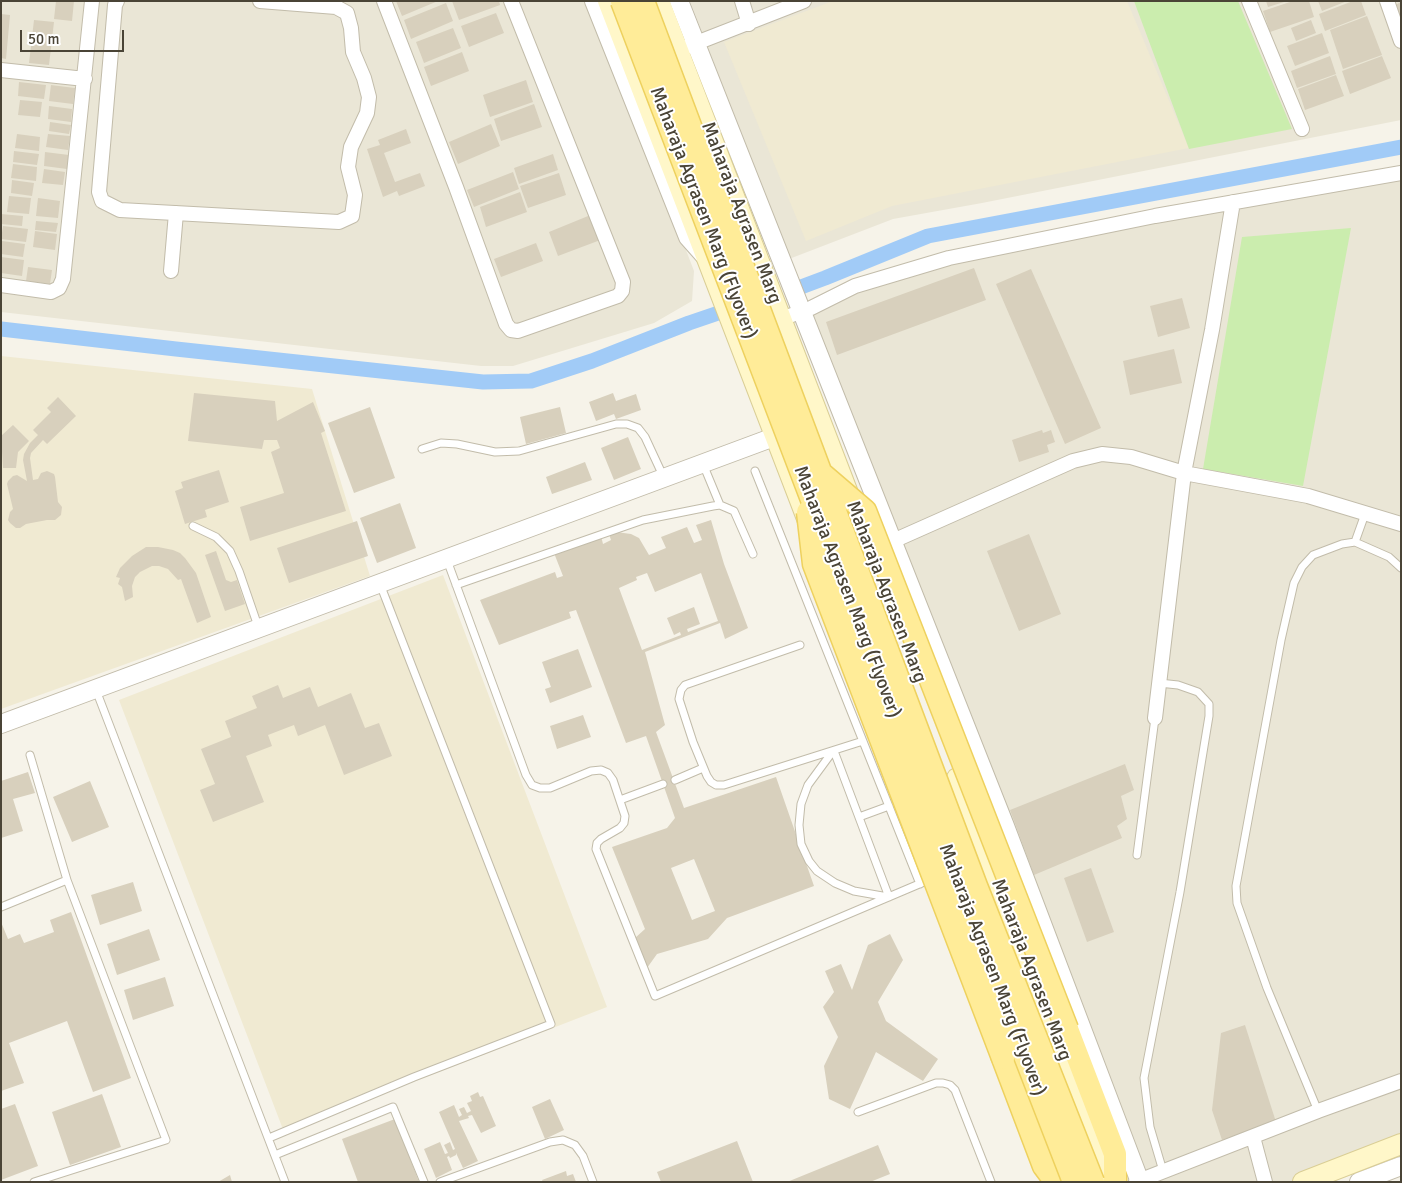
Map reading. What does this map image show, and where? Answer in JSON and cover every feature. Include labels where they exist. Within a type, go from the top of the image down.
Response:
[{"type":"main road","points":[[608,1],[774,437],[948,872],[1063,1182]]},
{"type":"main road","name":"Maharaja Agrasen Marg (Flyover)","points":[[622,1],[1093,1182]]},
{"type":"main road","name":"Maharaja Agrasen Marg (Flyover)","points":[[643,1],[812,476],[1074,1182]]},
{"type":"main road","name":"Maharaja Agrasen Marg","points":[[659,1],[687,47],[761,266],[1114,1182]]},
{"type":"main road","points":[[812,476],[865,512],[936,690],[1115,1154],[1114,1182]]},
{"type":"main road","points":[[812,476],[814,564],[1044,1166],[1056,1182]]},
{"type":"main road","points":[[1004,1023],[1044,1003]]},
{"type":"main road","points":[[1303,1182],[1401,1144]]},
{"type":"street","points":[[1,285],[51,292],[60,288],[63,279],[92,1]]},
{"type":"street","points":[[117,1],[115,4],[99,192],[102,201],[120,210],[339,222],[352,216],[355,194],[348,167],[351,147],[367,113],[369,97],[364,78],[353,52],[351,28],[347,13],[336,7],[260,1]]},
{"type":"street","points":[[384,1],[456,187],[506,324],[511,330],[518,331],[618,296],[622,291],[623,282],[511,1]]},
{"type":"street","points":[[594,1],[688,237],[706,257]]},
{"type":"street","points":[[679,1],[687,47],[802,312],[1005,826],[1139,1181],[1318,1111],[1401,1081]]},
{"type":"street","points":[[742,1],[749,24]]},
{"type":"street","points":[[687,47],[804,1]]},
{"type":"street","points":[[1250,1],[1302,128]]},
{"type":"street","points":[[1388,1],[1401,41]]},
{"type":"street","points":[[1,70],[85,79]]},
{"type":"street","points":[[781,318],[802,312],[855,286],[949,258],[1049,236],[1401,173]]},
{"type":"street","points":[[1155,718],[1184,473],[1212,330],[1233,202]]},
{"type":"street","points":[[171,271],[176,213]]},
{"type":"street","points":[[1,724],[774,437]]},
{"type":"street","points":[[870,551],[1073,461],[1102,454],[1130,457],[1184,473],[1308,496],[1401,524]]},
{"type":"street","points":[[1253,1137],[1265,1182]]},
{"type":"street","points":[[1359,1182],[1401,1166]]},
{"type":"lane","points":[[422,448],[441,443],[458,444],[495,452],[518,451],[616,424],[627,424],[638,428],[645,437],[664,478]]},
{"type":"lane","points":[[703,464],[720,505]]},
{"type":"lane","points":[[755,471],[920,884]]},
{"type":"lane","points":[[456,585],[643,520],[720,505],[734,511],[753,554]]},
{"type":"lane","points":[[1355,542],[1365,514]]},
{"type":"lane","points":[[193,526],[216,537],[230,551],[259,629]]},
{"type":"lane","points":[[1318,1111],[1267,988],[1237,903],[1236,886],[1281,640],[1294,583],[1302,567],[1313,555],[1342,544],[1355,542],[1389,557],[1401,568]]},
{"type":"lane","points":[[446,559],[526,775],[532,785],[540,788],[550,788],[591,771],[601,770],[608,773],[613,780],[625,816],[624,823],[620,828],[601,839],[596,849],[655,996],[941,875]]},
{"type":"lane","points":[[268,1138],[362,1098],[551,1024],[380,584]]},
{"type":"lane","points":[[800,645],[685,685],[681,690],[679,699],[711,782],[716,785],[724,785],[863,741]]},
{"type":"lane","points":[[1159,683],[1178,685],[1198,692],[1209,704],[1209,716],[1180,892],[1144,1078],[1150,1128],[1163,1171]]},
{"type":"lane","points":[[96,690],[285,1182]]},
{"type":"lane","points":[[1137,855],[1155,718]]},
{"type":"lane","points":[[834,750],[889,897]]},
{"type":"lane","points":[[834,750],[808,785],[800,818],[801,844],[817,871],[835,884],[854,891],[889,897]]},
{"type":"lane","points":[[30,755],[67,880],[166,1140],[34,1182]]},
{"type":"lane","points":[[675,780],[704,768]]},
{"type":"lane","points":[[620,800],[663,784]]},
{"type":"lane","points":[[859,817],[889,806]]},
{"type":"lane","points":[[1,906],[67,880]]},
{"type":"lane","points":[[858,1112],[936,1084],[944,1082],[950,1085],[955,1090],[991,1182]]},
{"type":"lane","points":[[275,1155],[393,1107],[424,1182]]},
{"type":"lane","points":[[440,1182],[550,1142],[563,1140],[575,1145],[583,1156],[593,1182]]},
{"type":"shaded area","points":[[1,1],[591,1],[694,271],[692,301],[654,323],[513,366],[481,366],[1,312]]},
{"type":"shaded area","points":[[690,1],[1401,1],[1401,120],[893,219],[789,259]]},
{"type":"shaded area","points":[[833,1],[1127,1],[1189,148],[892,206],[806,241],[724,42]]},
{"type":"shaded area","points":[[1401,166],[1401,1145],[1304,1182],[1141,1182],[803,310],[992,247]]},
{"type":"shaded area","points":[[1,356],[312,389],[370,576],[1,709]]},
{"type":"shaded area","points":[[443,575],[607,1007],[284,1132],[119,700]]},
{"type":"green space","points":[[1134,1],[1238,1],[1292,129],[1189,149]]},
{"type":"green space","points":[[1351,228],[1303,486],[1203,469],[1242,237]]},
{"type":"building","points":[[56,1],[74,1],[72,21],[54,19]]},
{"type":"building","points":[[396,1],[438,1],[402,16]]},
{"type":"building","points":[[452,1],[499,1],[500,5],[459,20]]},
{"type":"building","points":[[1266,1],[1284,1],[1284,2],[1268,7]]},
{"type":"building","points":[[1293,1],[1309,1],[1314,17],[1270,32],[1263,11]]},
{"type":"building","points":[[1318,1],[1347,1],[1322,11]]},
{"type":"building","points":[[1353,1],[1361,1],[1366,15],[1325,31],[1319,14]]},
{"type":"building","points":[[1401,2],[1401,19],[1395,5]]},
{"type":"building","points":[[446,3],[453,21],[411,39],[404,20]]},
{"type":"building","points":[[496,13],[504,33],[469,47],[461,26]]},
{"type":"building","points":[[1,14],[10,15],[6,59],[1,58]]},
{"type":"building","points":[[1367,16],[1382,55],[1343,69],[1330,30]]},
{"type":"building","points":[[34,20],[54,22],[49,65],[29,63]]},
{"type":"building","points":[[1311,20],[1316,33],[1296,41],[1291,28]]},
{"type":"building","points":[[453,28],[461,48],[424,63],[416,42]]},
{"type":"building","points":[[1322,33],[1329,53],[1295,66],[1287,46]]},
{"type":"building","points":[[462,52],[469,71],[431,86],[424,67]]},
{"type":"building","points":[[1330,56],[1336,74],[1297,88],[1291,71]]},
{"type":"building","points":[[1382,56],[1391,78],[1350,94],[1342,71]]},
{"type":"building","points":[[1336,75],[1344,96],[1305,110],[1298,89]]},
{"type":"building","points":[[526,80],[533,102],[490,117],[483,95]]},
{"type":"building","points":[[19,82],[46,85],[44,99],[18,96]]},
{"type":"building","points":[[51,85],[75,88],[73,104],[49,101]]},
{"type":"building","points":[[20,100],[42,102],[40,117],[18,115]]},
{"type":"building","points":[[534,104],[542,127],[501,141],[494,119]]},
{"type":"building","points":[[49,106],[72,109],[71,122],[48,119]]},
{"type":"building","points":[[50,122],[71,125],[69,134],[49,131]]},
{"type":"building","points":[[491,124],[500,146],[458,164],[449,142]]},
{"type":"building","points":[[406,129],[411,143],[384,153],[395,182],[420,173],[425,186],[399,196],[397,191],[383,197],[367,149],[380,145],[378,140]]},
{"type":"building","points":[[17,134],[40,137],[39,151],[15,148]]},
{"type":"building","points":[[48,134],[70,136],[68,150],[46,147]]},
{"type":"building","points":[[14,151],[39,154],[37,165],[13,162]]},
{"type":"building","points":[[45,152],[69,155],[67,169],[44,166]]},
{"type":"building","points":[[553,154],[558,170],[519,184],[514,168]]},
{"type":"building","points":[[13,164],[37,167],[36,181],[11,178]]},
{"type":"building","points":[[44,169],[65,172],[63,185],[42,183]]},
{"type":"building","points":[[513,172],[519,189],[474,207],[467,190]]},
{"type":"building","points":[[559,173],[566,195],[528,208],[520,186]]},
{"type":"building","points":[[12,180],[34,183],[32,196],[11,193]]},
{"type":"building","points":[[520,192],[527,212],[486,227],[480,207]]},
{"type":"building","points":[[9,196],[31,198],[29,214],[7,212]]},
{"type":"building","points":[[38,198],[60,201],[58,218],[36,216]]},
{"type":"building","points":[[1,214],[23,216],[22,226],[1,224]]},
{"type":"building","points":[[593,214],[603,239],[558,256],[549,232]]},
{"type":"building","points":[[36,221],[58,223],[56,232],[35,230]]},
{"type":"building","points":[[3,226],[28,229],[26,242],[1,239]]},
{"type":"building","points":[[35,231],[57,234],[55,250],[33,247]]},
{"type":"building","points":[[2,241],[25,244],[23,257],[1,254]]},
{"type":"building","points":[[536,243],[543,261],[501,277],[494,259]]},
{"type":"building","points":[[1,257],[24,260],[22,276],[1,273]]},
{"type":"building","points":[[28,267],[52,270],[50,284],[26,281]]},
{"type":"building","points":[[974,268],[986,300],[837,355],[826,322]]},
{"type":"building","points":[[1031,269],[1101,428],[1065,444],[996,284]]},
{"type":"building","points":[[1182,298],[1190,328],[1158,337],[1150,306]]},
{"type":"building","points":[[1174,349],[1182,383],[1130,395],[1123,361]]},
{"type":"building","points":[[194,393],[275,401],[277,421],[313,402],[325,431],[321,433],[346,511],[250,541],[240,507],[284,493],[271,452],[280,448],[277,440],[264,440],[262,449],[188,441]]},
{"type":"building","points":[[613,393],[616,401],[636,394],[641,410],[616,419],[614,414],[596,421],[589,402]]},
{"type":"building","points":[[58,397],[76,416],[47,444],[43,440],[31,453],[30,458],[33,480],[38,479],[41,473],[47,471],[54,474],[58,502],[62,507],[61,515],[55,520],[26,524],[16,528],[8,520],[13,509],[7,484],[13,476],[17,475],[27,481],[23,460],[24,454],[30,443],[38,435],[33,430],[51,412],[47,408]]},
{"type":"building","points":[[370,407],[395,478],[354,493],[328,423]]},
{"type":"building","points":[[560,407],[566,433],[526,444],[520,417]]},
{"type":"building","points":[[13,425],[29,441],[18,452],[16,468],[3,468],[1,436]]},
{"type":"building","points":[[1042,430],[1043,433],[1051,430],[1055,442],[1047,445],[1049,452],[1019,462],[1012,440]]},
{"type":"building","points":[[628,437],[641,469],[614,480],[601,448]]},
{"type":"building","points":[[585,462],[592,480],[552,494],[546,477]]},
{"type":"building","points":[[219,470],[229,502],[205,510],[207,517],[185,524],[175,491],[183,488],[181,482]]},
{"type":"building","points":[[400,503],[416,548],[377,563],[360,518]]},
{"type":"building","points":[[711,520],[724,564],[748,628],[725,639],[720,623],[645,652],[665,725],[656,732],[684,808],[776,777],[814,886],[727,918],[708,939],[657,954],[647,968],[635,938],[645,929],[612,847],[667,828],[675,818],[646,736],[626,743],[576,610],[569,612],[571,618],[499,645],[480,600],[555,572],[557,578],[563,576],[554,553],[601,536],[603,544],[611,540],[609,534],[616,532],[631,534],[639,538],[649,555],[666,548],[661,537],[687,527],[694,543],[702,540],[696,525]],"holes":[[[647,573],[655,592],[701,573],[718,621],[688,632],[687,629],[700,624],[694,607],[667,618],[674,635],[680,632],[681,635],[642,650],[619,588],[637,580],[636,577]],[[694,859],[715,911],[692,920],[671,868]]]},
{"type":"building","points":[[357,521],[368,556],[289,583],[277,548]]},
{"type":"building","points":[[1029,534],[1061,614],[1019,631],[987,551]]},
{"type":"building","points":[[146,547],[173,550],[185,558],[196,573],[211,617],[197,623],[181,579],[178,580],[168,569],[159,566],[152,566],[135,577],[132,586],[133,597],[125,601],[122,587],[118,584],[120,578],[116,577],[120,568],[132,556]]},
{"type":"building","points":[[216,551],[226,580],[231,582],[237,580],[245,604],[225,611],[205,555]]},
{"type":"building","points":[[578,649],[592,687],[550,703],[545,689],[551,687],[542,662]]},
{"type":"building","points":[[278,685],[283,698],[310,687],[318,707],[351,693],[365,728],[379,723],[392,756],[344,775],[325,725],[298,736],[294,725],[268,735],[272,746],[246,756],[264,802],[213,822],[200,790],[215,784],[201,749],[231,737],[225,721],[257,708],[252,696]]},
{"type":"building","points":[[583,715],[591,737],[557,749],[550,726]]},
{"type":"building","points":[[1125,764],[1134,790],[1121,796],[1127,819],[1117,826],[1122,838],[1034,875],[1010,810]]},
{"type":"building","points":[[28,772],[35,793],[13,799],[23,831],[1,838],[1,781]]},
{"type":"building","points":[[90,781],[109,827],[72,842],[53,797]]},
{"type":"building","points":[[1091,868],[1114,932],[1087,942],[1064,878]]},
{"type":"building","points":[[133,882],[142,911],[100,925],[91,895]]},
{"type":"building","points":[[71,912],[131,1078],[93,1092],[67,1021],[9,1043],[24,1083],[1,1091],[1,922],[8,939],[20,934],[24,943],[54,932],[50,920]]},
{"type":"building","points":[[149,929],[160,960],[117,975],[107,944]]},
{"type":"building","points":[[890,934],[903,960],[878,1002],[886,1021],[938,1059],[923,1081],[876,1052],[850,1109],[829,1099],[824,1066],[838,1037],[823,1007],[834,992],[825,971],[841,964],[852,990],[868,945]]},
{"type":"building","points":[[165,977],[174,1006],[133,1020],[124,990]]},
{"type":"building","points":[[1245,1025],[1276,1122],[1222,1140],[1212,1110],[1221,1033]]},
{"type":"building","points":[[478,1092],[480,1097],[483,1096],[496,1126],[481,1133],[472,1115],[459,1121],[478,1161],[463,1168],[456,1153],[456,1155],[450,1158],[449,1156],[447,1157],[452,1170],[436,1178],[424,1149],[440,1142],[445,1154],[448,1153],[444,1145],[450,1142],[453,1150],[455,1149],[439,1112],[454,1105],[459,1117],[462,1115],[459,1109],[464,1107],[467,1113],[471,1111],[467,1103],[472,1101],[470,1096]]},
{"type":"building","points":[[102,1094],[121,1147],[70,1165],[52,1112]]},
{"type":"building","points":[[550,1099],[564,1130],[545,1139],[532,1107]]},
{"type":"building","points":[[15,1104],[38,1166],[1,1180],[1,1109]]},
{"type":"building","points":[[395,1119],[419,1182],[358,1182],[342,1139]]},
{"type":"building","points":[[737,1141],[753,1182],[661,1182],[657,1172]]},
{"type":"building","points":[[878,1145],[890,1174],[870,1182],[787,1182]]},
{"type":"building","points":[[566,1171],[567,1176],[573,1174],[576,1182],[543,1182],[542,1180]]},
{"type":"building","points":[[230,1175],[232,1182],[218,1182]]},
{"type":"waterway","points":[[801,287],[928,236],[1401,147]]},
{"type":"waterway","points":[[1,329],[483,382],[531,381],[592,361],[689,323],[736,307]]}]
